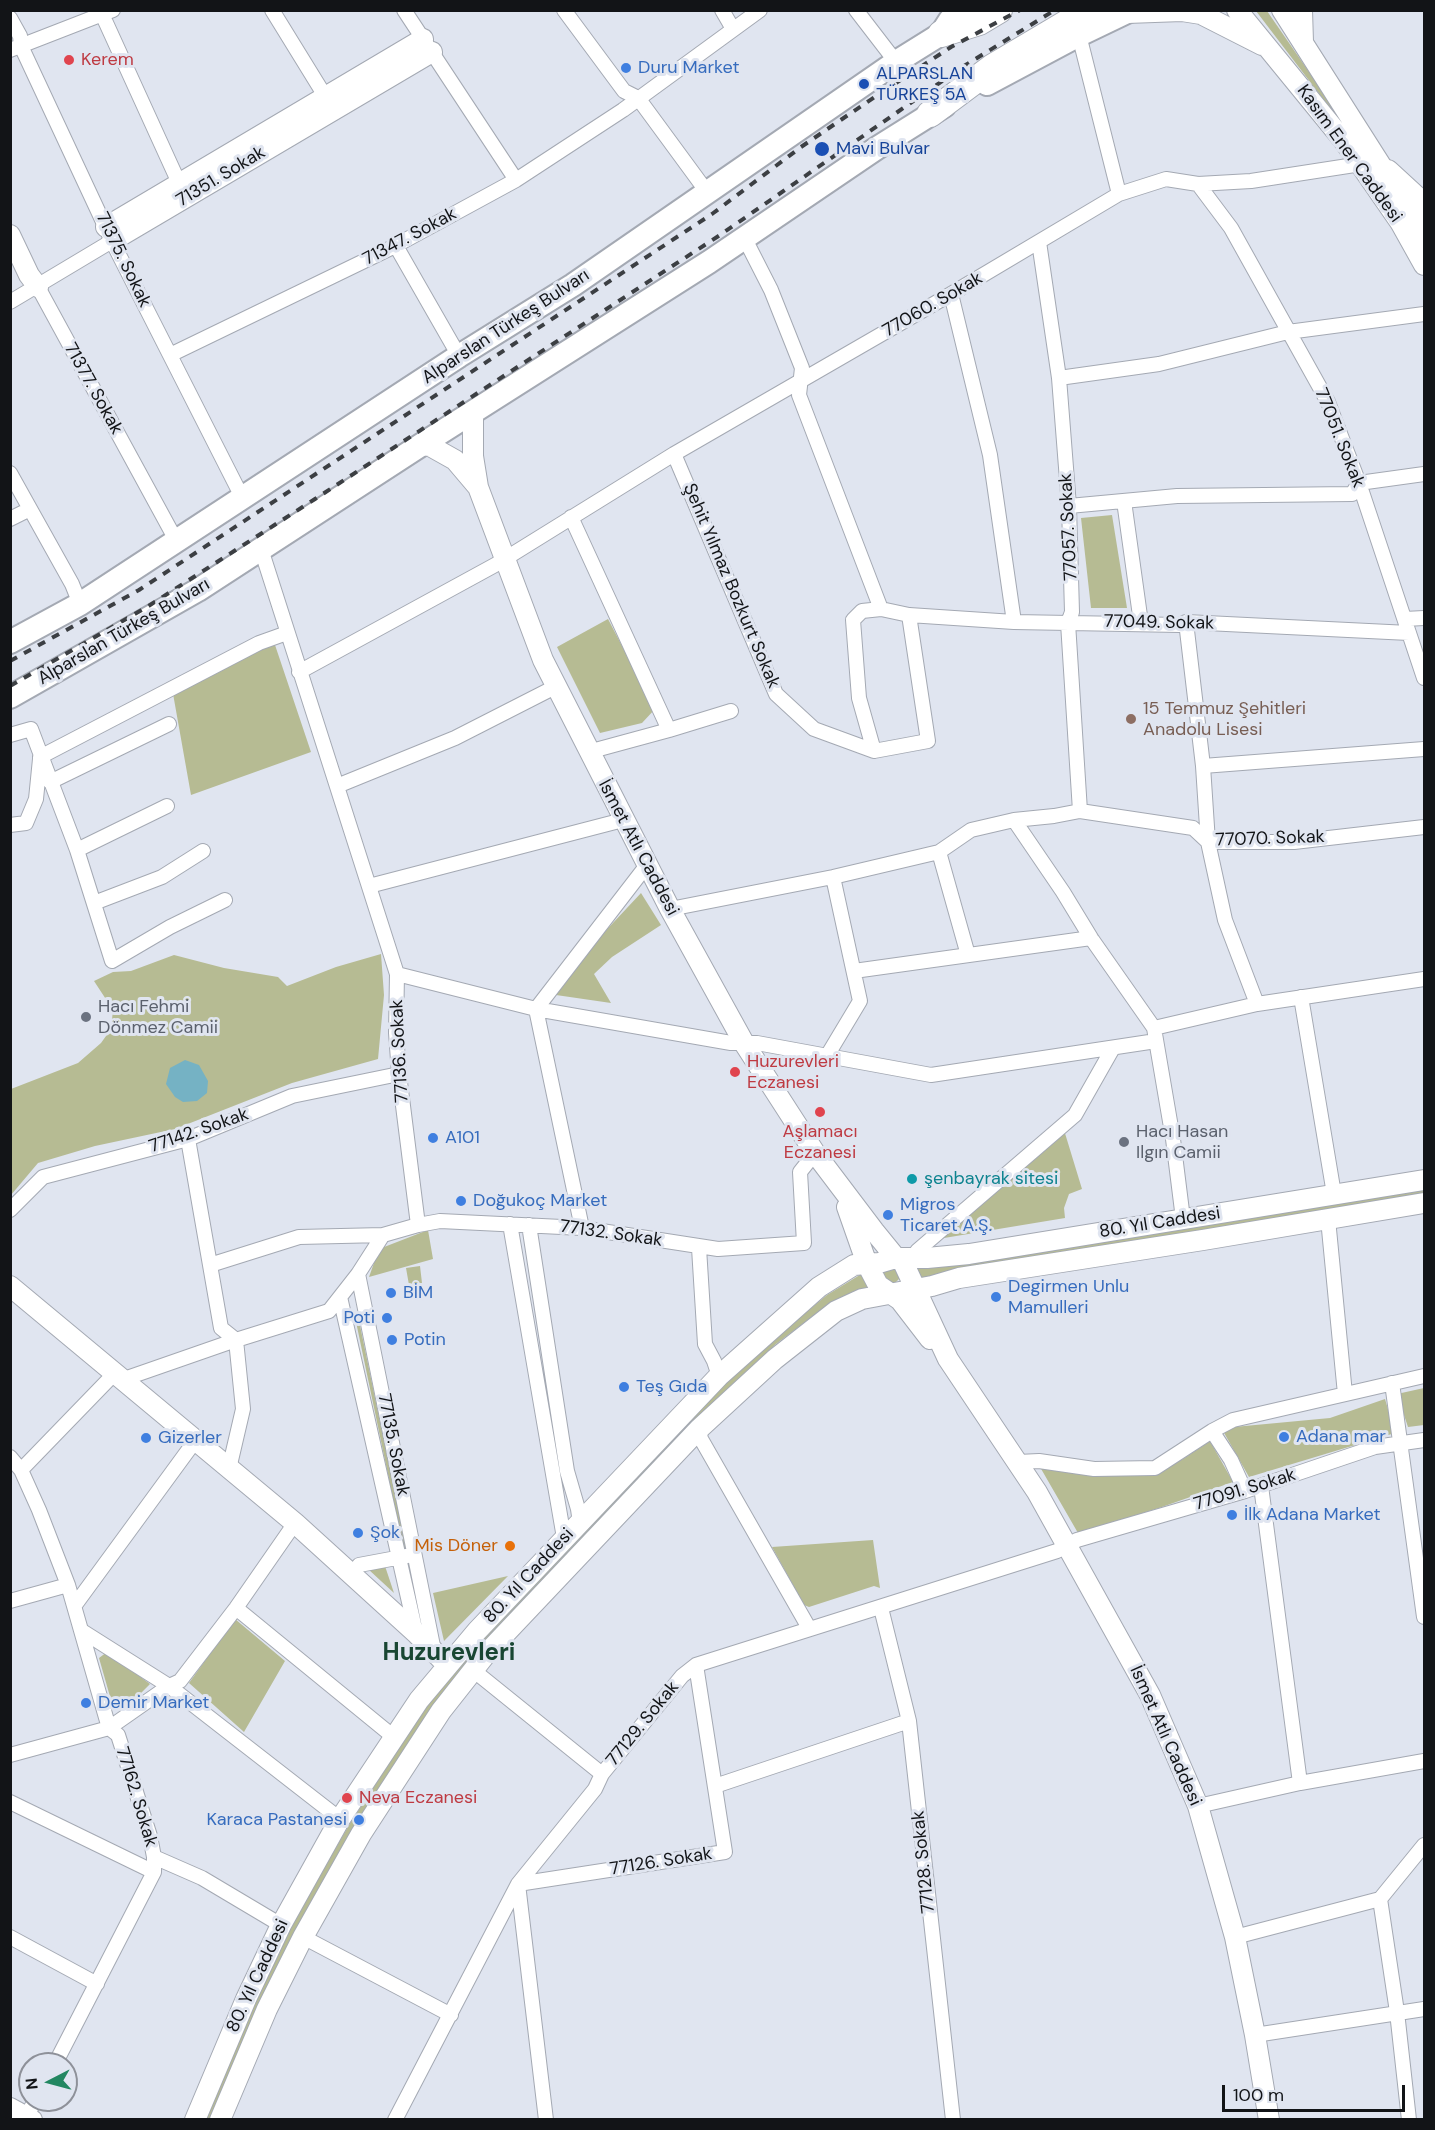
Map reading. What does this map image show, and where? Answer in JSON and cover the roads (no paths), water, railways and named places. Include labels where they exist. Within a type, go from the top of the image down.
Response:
[{"type":"highway","name":"Alparslan Türkeş Bulvarı","points":[[941,34],[979,22],[999,10]]},
{"type":"highway","name":"Alparslan Türkeş Bulvarı","points":[[930,114],[993,67],[1089,10]]},
{"type":"highway","points":[[1387,173],[1425,207]]},
{"type":"main road","points":[[941,34],[950,20],[965,10]]},
{"type":"main road","points":[[1129,12],[1182,11],[1201,14],[1268,48]]},
{"type":"main road","name":"Kasım Ener Caddesi","points":[[1287,11],[1303,45],[1425,233]]},
{"type":"main road","name":"Alparslan Türkeş Bulvarı","points":[[10,697],[198,591],[421,445],[745,239],[930,114],[1079,35],[1129,12]]},
{"type":"main road","name":"Kasım Ener Caddesi","points":[[1244,15],[1361,164],[1401,222],[1425,265]]},
{"type":"main road","name":"Alparslan Türkeş Bulvarı","points":[[10,642],[80,604],[459,356],[573,285],[896,62],[941,34]]},
{"type":"main road","name":"71351. Sokak","points":[[109,234],[179,183],[326,96],[428,45]]},
{"type":"main road","name":"71351. Sokak","points":[[109,234],[428,45]]},
{"type":"main road","name":"71377. Sokak","points":[[10,235],[29,275],[38,287]]},
{"type":"main road","points":[[473,412],[473,456],[478,487]]},
{"type":"main road","points":[[421,445],[430,446],[455,460],[478,487]]},
{"type":"main road","name":"İsmet Atlı Caddesi","points":[[478,487],[555,687],[646,865],[744,1043],[815,1153],[840,1189],[896,1258],[903,1262],[948,1359]]},
{"type":"main road","name":"80. Yıl Caddesi","points":[[195,2120],[246,1999],[281,1925],[340,1819],[419,1700],[441,1658],[580,1523],[719,1376],[819,1287],[854,1266],[896,1258],[917,1259],[969,1254],[1425,1180]]},
{"type":"main road","name":"İsmet Atlı Caddesi","points":[[840,1189],[867,1264],[878,1285],[900,1300],[920,1328],[948,1359],[1018,1462],[1150,1695],[1198,1806],[1235,1937],[1256,2035],[1269,2120]]},
{"type":"main road","name":"80. Yıl Caddesi","points":[[220,2120],[267,2009],[303,1937],[362,1834],[441,1711],[502,1637],[699,1429],[775,1359],[836,1311],[862,1299],[959,1278],[1425,1203]]},
{"type":"main road","points":[[10,1286],[295,1523],[441,1658]]},
{"type":"street","points":[[272,10],[326,96]]},
{"type":"street","points":[[404,10],[516,180]]},
{"type":"street","points":[[564,10],[624,91],[638,98],[707,192]]},
{"type":"street","points":[[722,10],[733,29]]},
{"type":"street","name":"71347. Sokak","points":[[170,355],[396,246],[516,180],[638,98],[760,10]]},
{"type":"street","points":[[856,10],[896,62]]},
{"type":"street","points":[[16,48],[108,12],[179,183]]},
{"type":"street","name":"71375. Sokak","points":[[10,18],[20,36],[16,48],[243,499]]},
{"type":"street","points":[[1079,35],[1119,194]]},
{"type":"street","name":"77060. Sokak","points":[[299,672],[504,559],[674,454],[1119,194],[1166,179],[1198,184],[1251,181],[1361,164]]},
{"type":"street","name":"77051. Sokak","points":[[1198,184],[1231,228],[1328,402],[1359,483],[1425,678]]},
{"type":"street","name":"71351. Sokak","points":[[10,302],[38,287],[109,234]]},
{"type":"street","points":[[745,239],[771,290],[802,368],[799,395],[881,609],[862,611],[853,620],[859,698],[874,751],[928,741],[909,615]]},
{"type":"street","name":"77057. Sokak","points":[[1039,242],[1059,378],[1069,506],[1072,612],[1068,622],[1080,811]]},
{"type":"street","points":[[396,246],[459,356]]},
{"type":"street","name":"71377. Sokak","points":[[38,287],[177,542]]},
{"type":"street","points":[[951,294],[990,455],[1014,622]]},
{"type":"street","points":[[1059,378],[1159,364],[1288,332],[1425,314]]},
{"type":"street","name":"Şehit Yılmaz Bozkurt Sokak","points":[[674,454],[776,694],[814,729],[874,751]]},
{"type":"street","points":[[10,473],[72,584],[80,604]]},
{"type":"street","points":[[1069,506],[1177,496],[1352,494],[1359,483],[1425,474]]},
{"type":"street","points":[[1124,501],[1141,623]]},
{"type":"street","points":[[10,519],[30,509]]},
{"type":"street","points":[[571,517],[669,730]]},
{"type":"street","name":"77136. Sokak","points":[[261,549],[397,974],[396,1033],[399,1074],[418,1225]]},
{"type":"street","name":"77049. Sokak","points":[[881,609],[909,615],[1014,622],[1180,625],[1186,622],[1409,633]]},
{"type":"street","points":[[1405,619],[1425,618]]},
{"type":"street","points":[[1186,622],[1203,766],[1208,842],[1226,920],[1257,1004]]},
{"type":"street","points":[[40,757],[258,644],[287,633]]},
{"type":"street","points":[[337,786],[455,738],[555,687]]},
{"type":"street","points":[[588,752],[731,711]]},
{"type":"street","points":[[50,782],[169,724]]},
{"type":"street","points":[[10,735],[31,729],[77,850],[112,961],[170,927],[225,900]]},
{"type":"street","points":[[1203,766],[1425,749]]},
{"type":"street","points":[[10,825],[26,823],[36,799],[40,757]]},
{"type":"street","points":[[77,850],[166,806]]},
{"type":"street","name":"77070. Sokak","points":[[939,852],[971,830],[1014,820],[1080,811],[1194,828],[1208,842],[1294,842],[1425,827]]},
{"type":"street","points":[[369,886],[623,820]]},
{"type":"street","points":[[1014,820],[1155,1035],[1173,1139],[1183,1219]]},
{"type":"street","points":[[94,903],[162,877],[203,851]]},
{"type":"street","points":[[670,909],[833,878],[939,852],[968,955]]},
{"type":"street","points":[[582,1228],[536,1009],[646,865]]},
{"type":"street","points":[[827,1056],[860,1001],[833,878]]},
{"type":"street","points":[[854,971],[1091,938]]},
{"type":"street","points":[[397,974],[536,1009],[731,1043],[757,1043],[931,1075],[1113,1048],[1257,1004],[1425,979]]},
{"type":"street","points":[[1301,998],[1334,1194]]},
{"type":"street","points":[[917,1259],[917,1251],[1075,1115],[1113,1048]]},
{"type":"street","name":"77142. Sokak","points":[[10,1210],[43,1177],[188,1139],[292,1096],[399,1074]]},
{"type":"street","points":[[188,1139],[221,1328],[236,1340],[243,1409],[229,1469]]},
{"type":"street","name":"77132. Sokak","points":[[418,1225],[440,1221],[582,1228],[699,1248],[718,1249],[804,1243],[800,1172],[815,1153]]},
{"type":"street","points":[[1328,1219],[1346,1394]]},
{"type":"street","points":[[510,1224],[564,1538]]},
{"type":"street","points":[[210,1265],[299,1237],[383,1235],[418,1225]]},
{"type":"street","points":[[529,1225],[567,1471],[580,1523]]},
{"type":"street","points":[[21,1470],[118,1377],[329,1311],[358,1274],[383,1235]]},
{"type":"street","points":[[699,1248],[705,1344],[719,1376]]},
{"type":"street","name":"77135. Sokak","points":[[358,1274],[415,1555],[441,1658]]},
{"type":"street","name":"77135. Sokak","points":[[340,1297],[416,1633]]},
{"type":"street","points":[[1018,1462],[1039,1461],[1094,1469],[1155,1468],[1233,1420],[1425,1376]]},
{"type":"street","points":[[1392,1383],[1425,1617]]},
{"type":"street","points":[[699,1429],[701,1439],[809,1628]]},
{"type":"street","points":[[1212,1431],[1231,1460],[1245,1491]]},
{"type":"street","name":"77091. Sokak","points":[[1067,1546],[1077,1540],[1245,1491],[1375,1447],[1425,1440]]},
{"type":"street","points":[[75,1605],[195,1441]]},
{"type":"street","name":"77162. Sokak","points":[[10,1457],[21,1470],[68,1585],[109,1728],[118,1735],[150,1836],[154,1857],[154,1872],[61,2052]]},
{"type":"street","points":[[1261,1486],[1300,1783]]},
{"type":"street","points":[[10,1755],[109,1728],[169,1686],[180,1681],[236,1608],[295,1523]]},
{"type":"street","name":"77129. Sokak","points":[[395,2120],[518,1884],[595,1789],[602,1774],[682,1676],[696,1665],[809,1628],[881,1608],[1067,1546]]},
{"type":"street","points":[[351,1575],[359,1565],[415,1555]]},
{"type":"street","points":[[10,1600],[68,1585]]},
{"type":"street","points":[[236,1608],[395,1738]]},
{"type":"street","name":"77128. Sokak","points":[[881,1608],[909,1721],[953,2120]]},
{"type":"street","points":[[82,1631],[169,1686],[340,1819]]},
{"type":"street","name":"77126. Sokak","points":[[518,1884],[725,1852],[696,1665]]},
{"type":"street","points":[[473,1671],[602,1774]]},
{"type":"street","points":[[715,1786],[909,1721]]},
{"type":"street","points":[[1198,1806],[1300,1783],[1425,1761]]},
{"type":"street","points":[[10,1802],[154,1872]]},
{"type":"street","points":[[1235,1937],[1380,1899],[1425,1845]]},
{"type":"street","points":[[154,1857],[202,1878],[281,1925]]},
{"type":"street","points":[[518,1884],[546,2120]]},
{"type":"street","points":[[1380,1899],[1397,2012],[1409,2120]]},
{"type":"street","points":[[10,1936],[97,1984]]},
{"type":"street","points":[[303,1937],[451,2015]]},
{"type":"street","points":[[1256,2035],[1425,2008]]},
{"type":"water","points":[[185,1060],[199,1065],[208,1081],[207,1093],[197,1101],[183,1102],[175,1097],[166,1084],[170,1068]]},
{"type":"railway","points":[[10,661],[139,590],[712,214],[801,147],[879,94],[951,47],[1020,10]]},
{"type":"railway","points":[[10,686],[147,607],[315,499],[720,235],[964,66],[1055,10]]},
{"type":"place","name":"Kerem","points":[[69,60]]},
{"type":"place","name":"Duru Market","points":[[626,68]]},
{"type":"place","name":"ALPARSLAN TÜRKEŞ 5A","points":[[864,84]]},
{"type":"place","name":"Mavi Bulvar","points":[[822,149]]},
{"type":"place","name":"15 Temmuz Şehitleri Anadolu Lisesi","points":[[1131,719]]},
{"type":"place","name":"Hacı Fehmi Dönmez Camii","points":[[86,1017]]},
{"type":"place","name":"Huzurevleri Eczanesi","points":[[735,1072]]},
{"type":"place","name":"Aşlamacı Eczanesi","points":[[820,1112]]},
{"type":"place","name":"A101","points":[[433,1138]]},
{"type":"place","name":"Hacı Hasan Ilgın Camii","points":[[1124,1142]]},
{"type":"place","name":"şenbayrak sitesi","points":[[912,1179]]},
{"type":"place","name":"Doğukoç Market","points":[[461,1201]]},
{"type":"place","name":"Migros Ticaret A.Ş.","points":[[888,1215]]},
{"type":"place","name":"BİM","points":[[391,1293]]},
{"type":"place","name":"Degirmen Unlu Mamulleri","points":[[996,1297]]},
{"type":"place","name":"Poti","points":[[387,1318]]},
{"type":"place","name":"Potin","points":[[392,1340]]},
{"type":"place","name":"Teş Gıda","points":[[624,1387]]},
{"type":"place","name":"Adana mar","points":[[1284,1437]]},
{"type":"place","name":"Gizerler","points":[[146,1438]]},
{"type":"place","name":"İlk Adana Market","points":[[1232,1515]]},
{"type":"place","name":"Şok","points":[[358,1533]]},
{"type":"place","name":"Mis Döner","points":[[510,1546]]},
{"type":"place","name":"Demir Market","points":[[86,1703]]},
{"type":"place","name":"Neva Eczanesi","points":[[347,1798]]},
{"type":"place","name":"Karaca Pastanesi","points":[[359,1820]]},
{"type":"district","name":"Huzurevleri","points":[[449,1654]]}]
